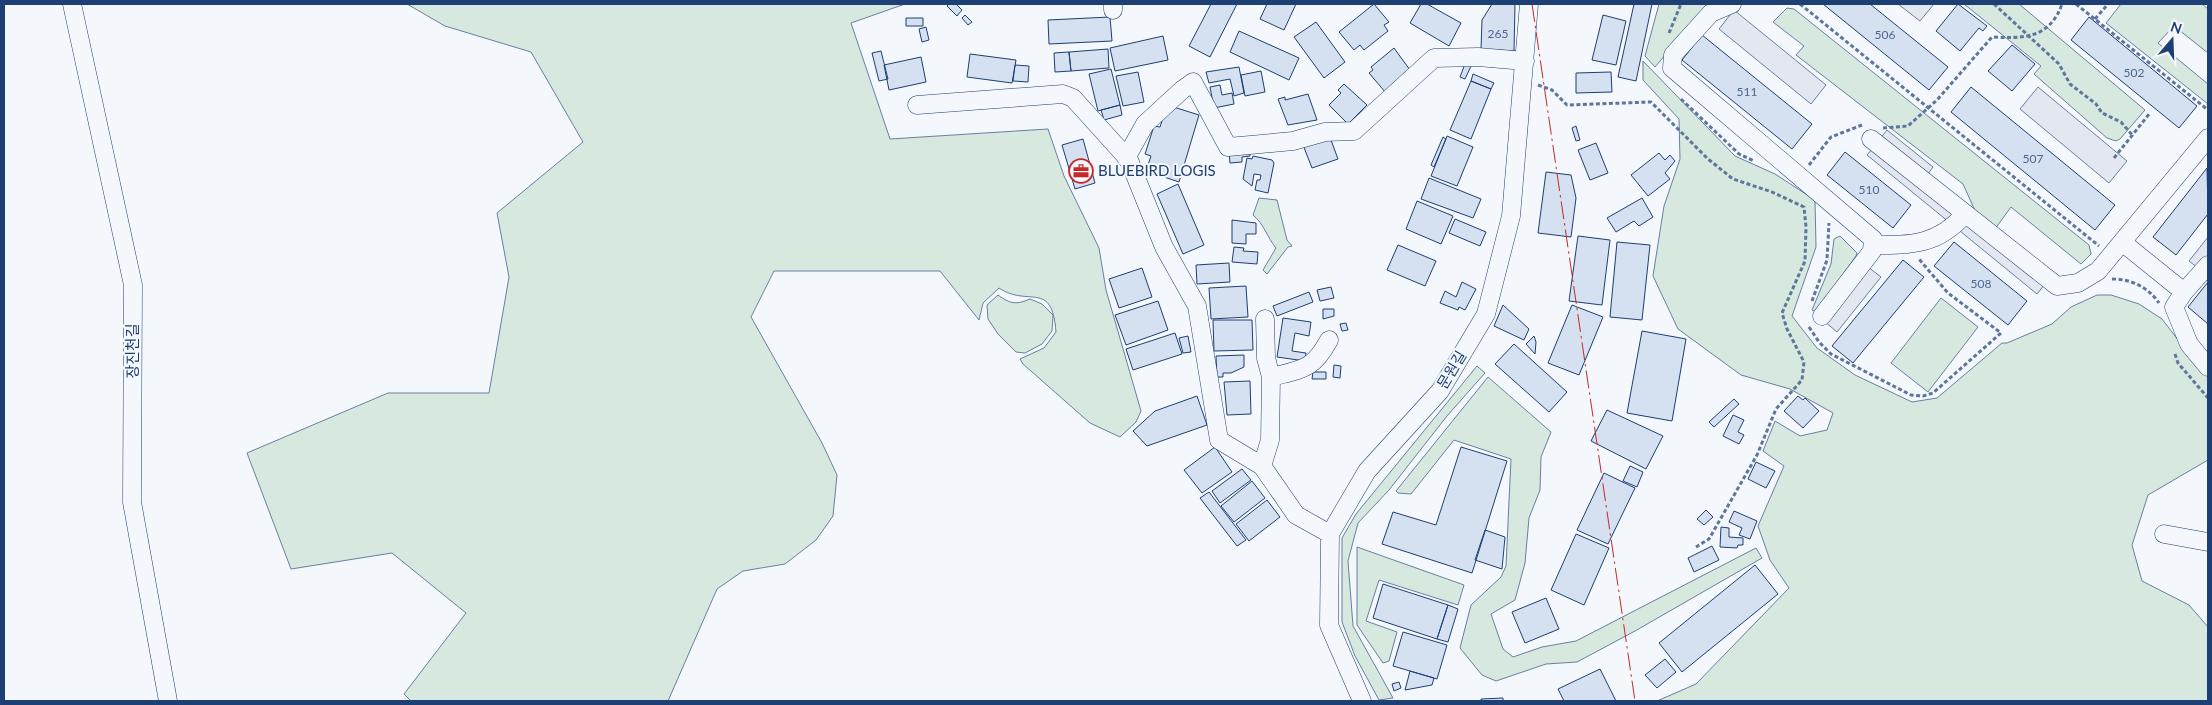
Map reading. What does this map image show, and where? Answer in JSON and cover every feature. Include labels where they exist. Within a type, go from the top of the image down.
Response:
[{"type":"street","name":"장진천길","points":[[72,4],[133,285],[132,502],[168,701]]},
{"type":"street","name":"문원길","points":[[1362,701],[1329,626],[1330,534],[1367,471],[1440,391],[1486,314],[1511,216],[1529,4]]},
{"type":"street","points":[[1732,4],[1711,13],[1673,55],[1672,68],[1678,76],[1873,239],[1872,251],[1817,309]]},
{"type":"street","points":[[1128,159],[1145,124],[1193,82],[1228,147],[1293,141],[1325,132],[1354,131],[1434,58],[1478,57],[1525,61]]},
{"type":"street","points":[[917,105],[1063,94],[1073,98],[1128,159],[1164,247],[1197,306],[1219,440],[1262,466],[1296,515],[1330,534]]},
{"type":"street","points":[[1871,130],[1965,214],[2057,286],[2084,279],[2098,271],[2208,138]]},
{"type":"street","points":[[1874,245],[1931,240],[1952,229],[1965,214]]},
{"type":"street","points":[[2122,242],[2184,292]]},
{"type":"street","points":[[2208,265],[2184,292],[2174,307],[2189,344],[2208,367]]},
{"type":"street","points":[[1262,466],[1270,440],[1271,377],[1266,358],[1265,319]]},
{"type":"street","points":[[1271,377],[1304,369],[1319,358],[1329,340]]},
{"type":"street","points":[[2164,534],[2208,542]]},
{"type":"path","points":[[1668,34],[1681,4]]},
{"type":"path","points":[[1800,4],[2100,247]]},
{"type":"path","points":[[1994,4],[2059,64],[2070,84],[2096,104],[2102,113],[2121,122],[2132,136]]},
{"type":"path","points":[[1805,169],[1831,137],[1847,130],[1871,130],[1908,126],[1929,108],[1992,38],[2030,36],[2056,20],[2062,4]]},
{"type":"path","points":[[2076,4],[2208,110]]},
{"type":"path","points":[[2095,19],[2108,4]]},
{"type":"path","points":[[1523,79],[1552,90],[1567,105],[1650,102],[1708,159],[1734,179],[1772,192],[1804,207],[1806,227],[1805,261],[1782,313],[1787,329],[1804,362],[1802,380],[1776,409],[1757,455],[1708,538],[1696,547]]},
{"type":"path","points":[[1680,97],[1739,154],[1756,161]]},
{"type":"path","points":[[2114,158],[2150,113]]},
{"type":"path","points":[[1817,309],[1827,260],[1829,219]]},
{"type":"path","points":[[1804,320],[1819,342],[1832,354],[1911,396],[1933,393],[2001,333],[1948,293],[1918,260],[1912,243]]},
{"type":"path","points":[[2084,279],[2123,279],[2136,283],[2153,294],[2162,308]]},
{"type":"path","points":[[2172,344],[2178,362],[2208,398]]},
{"type":"shaded area","points":[[407,4],[905,4],[851,23],[890,139],[1048,129],[1064,176],[1099,248],[1106,290],[1141,411],[1136,422],[1120,437],[1090,423],[1023,364],[1020,359],[1044,348],[1056,332],[1054,316],[1050,306],[1044,300],[1020,296],[999,288],[983,303],[979,320],[940,271],[774,271],[751,317],[822,443],[837,475],[833,516],[816,540],[785,564],[743,571],[717,589],[668,701],[411,701],[404,694],[466,613],[392,553],[291,569],[247,453],[388,393],[489,393],[509,277],[497,213],[583,142],[531,52],[445,26]]},
{"type":"shaded area","points":[[1659,4],[1709,4],[1655,67],[1645,56]]},
{"type":"shaded area","points":[[1898,4],[1934,4],[1920,21]]},
{"type":"shaded area","points":[[1964,4],[2019,4],[2145,110],[2120,139],[2116,141],[2107,138],[2034,74],[2041,66]]},
{"type":"shaded area","points":[[2121,4],[2202,4],[2208,9],[2208,53],[2174,26],[2158,43],[2208,84],[2208,104],[2106,23]]},
{"type":"shaded area","points":[[1787,8],[1794,9],[2089,245],[2091,254],[2081,264],[2011,207],[1995,229],[1977,215],[1963,184],[1796,55],[1804,46],[1773,22]]},
{"type":"shaded area","points":[[1734,10],[1826,85],[1811,104],[1719,29]]},
{"type":"shaded area","points":[[1643,61],[1735,156],[1775,174],[1815,200],[1816,247],[1792,316],[1817,348],[1855,375],[1912,402],[1937,398],[2002,343],[2007,343],[2052,324],[2071,307],[2097,295],[2111,295],[2139,304],[2162,319],[2191,357],[2208,374],[2208,460],[2148,495],[2132,545],[2142,581],[2189,605],[2208,627],[2208,701],[1657,701],[1696,684],[1789,588],[1770,560],[1758,526],[1784,466],[1763,451],[1775,421],[1800,436],[1827,430],[1833,413],[1790,389],[1741,375],[1678,329],[1653,276],[1664,206],[1680,159],[1679,119],[1643,80]]},
{"type":"shaded area","points":[[2038,87],[2127,161],[2109,183],[2020,109]]},
{"type":"shaded area","points":[[1887,130],[1933,167],[1928,174],[2052,275],[2037,294],[1867,155]]},
{"type":"shaded area","points":[[1259,198],[1277,200],[1287,240],[1292,246],[1288,247],[1267,274],[1263,270],[1276,248],[1260,222],[1253,215]]},
{"type":"shaded area","points":[[1840,236],[1857,253],[1816,312],[1812,310],[1831,264],[1834,239]]},
{"type":"shaded area","points":[[2208,237],[2208,276],[2189,261]]},
{"type":"shaded area","points":[[1858,259],[1881,277],[1837,332],[1817,315]]},
{"type":"shaded area","points":[[998,295],[1013,303],[1030,299],[1042,304],[1053,315],[1052,331],[1042,344],[1025,353],[1016,352],[998,334],[988,319],[987,305]]},
{"type":"shaded area","points":[[1941,298],[1978,327],[1928,392],[1891,363]]},
{"type":"shaded area","points":[[1477,366],[1485,373],[1447,416],[1389,490],[1358,523],[1348,561],[1353,626],[1393,698],[1379,700],[1355,656],[1342,622],[1342,538],[1356,514]]},
{"type":"shaded area","points":[[1488,377],[1551,432],[1541,457],[1540,490],[1529,518],[1525,563],[1515,600],[1491,614],[1503,649],[1513,657],[1542,647],[1576,641],[1756,548],[1762,558],[1577,662],[1546,664],[1496,681],[1482,675],[1460,648],[1471,605],[1501,577],[1506,566],[1511,459],[1454,440],[1411,494],[1398,493],[1396,491]]},
{"type":"shaded area","points":[[1357,547],[1464,585],[1458,605],[1379,580],[1366,621],[1397,632],[1389,661],[1383,663],[1357,625]]},
{"type":"building","points":[[949,4],[956,4],[962,10],[957,16],[947,6]]},
{"type":"building","points":[[1211,4],[1237,4],[1210,57],[1189,46]]},
{"type":"building","points":[[1267,4],[1296,4],[1284,30],[1260,19]]},
{"type":"building","points":[[1374,4],[1389,22],[1384,25],[1388,31],[1364,50],[1360,45],[1354,50],[1339,32]]},
{"type":"building","points":[[1421,4],[1427,4],[1461,23],[1449,46],[1410,23]]},
{"type":"building","points":[[1492,4],[1515,4],[1514,51],[1481,49],[1482,20]]},
{"type":"building","points":[[1634,4],[1652,4],[1636,81],[1618,77]]},
{"type":"building","points":[[1823,4],[1870,4],[1948,67],[1929,90]]},
{"type":"building","points":[[1958,4],[1987,26],[1983,31],[1979,28],[1960,51],[1936,31]]},
{"type":"building","points":[[965,15],[972,22],[968,25],[962,18]]},
{"type":"building","points":[[1603,15],[1626,21],[1616,65],[1592,60]]},
{"type":"building","points":[[1110,17],[1112,41],[1049,44],[1048,20]]},
{"type":"building","points":[[2089,17],[2197,106],[2179,128],[2071,40]]},
{"type":"building","points":[[906,18],[923,18],[923,26],[906,26]]},
{"type":"building","points":[[1316,22],[1345,62],[1324,78],[1294,37]]},
{"type":"building","points":[[926,27],[929,40],[922,42],[919,29]]},
{"type":"building","points":[[1239,31],[1299,58],[1289,80],[1230,52]]},
{"type":"building","points":[[1702,35],[1812,124],[1792,149],[1682,60]]},
{"type":"building","points":[[1163,36],[1168,60],[1115,71],[1110,48]]},
{"type":"building","points":[[2012,45],[2035,64],[2012,91],[1988,71]]},
{"type":"building","points":[[1394,48],[1410,70],[1386,93],[1369,73],[1373,70],[1371,67]]},
{"type":"building","points":[[1108,49],[1109,68],[1071,71],[1069,52]]},
{"type":"building","points":[[881,51],[888,79],[879,81],[872,53]]},
{"type":"building","points":[[1069,52],[1071,71],[1055,72],[1054,53]]},
{"type":"building","points":[[970,54],[1016,60],[1012,83],[967,77]]},
{"type":"building","points":[[921,57],[926,82],[889,90],[884,65]]},
{"type":"building","points":[[1465,64],[1471,66],[1465,79],[1460,77]]},
{"type":"building","points":[[1015,65],[1029,66],[1028,82],[1013,81]]},
{"type":"building","points":[[1239,67],[1244,93],[1234,96],[1230,79],[1209,83],[1206,72]]},
{"type":"building","points":[[1111,69],[1120,105],[1098,111],[1089,74]]},
{"type":"building","points":[[1261,71],[1265,92],[1245,96],[1241,75]]},
{"type":"building","points":[[1138,72],[1144,102],[1123,106],[1116,76]]},
{"type":"building","points":[[1611,72],[1612,92],[1576,93],[1576,73]]},
{"type":"building","points":[[1473,74],[1494,83],[1491,89],[1471,81]]},
{"type":"building","points":[[1471,81],[1491,89],[1471,139],[1450,130]]},
{"type":"building","points":[[1344,84],[1367,105],[1348,124],[1329,105],[1341,93],[1338,90]]},
{"type":"building","points":[[1220,85],[1222,95],[1232,93],[1234,104],[1214,108],[1210,87]]},
{"type":"building","points":[[1971,87],[2115,205],[2095,230],[1951,112]]},
{"type":"building","points":[[1308,94],[1317,120],[1288,125],[1278,99],[1285,97],[1285,100]]},
{"type":"building","points":[[1120,105],[1122,115],[1104,120],[1101,110]]},
{"type":"building","points":[[1167,105],[1199,115],[1179,182],[1146,171],[1151,156],[1145,154],[1154,126],[1160,127]]},
{"type":"building","points":[[1576,126],[1580,140],[1576,141],[1572,128]]},
{"type":"building","points":[[1447,136],[1473,147],[1457,186],[1431,176]]},
{"type":"building","points":[[1443,137],[1446,139],[1434,167],[1431,165]]},
{"type":"building","points":[[1083,139],[1095,183],[1075,189],[1062,145]]},
{"type":"building","points":[[1321,139],[1331,140],[1338,159],[1312,168],[1303,145]]},
{"type":"building","points":[[1596,143],[1608,173],[1590,180],[1578,150]]},
{"type":"building","points":[[1249,150],[1250,156],[1242,157],[1242,162],[1230,163],[1229,152]]},
{"type":"building","points":[[1845,152],[1911,205],[1893,228],[1827,175]]},
{"type":"building","points":[[1659,153],[1665,160],[1670,155],[1675,161],[1665,173],[1670,179],[1648,196],[1631,175]]},
{"type":"building","points":[[1253,156],[1272,160],[1274,163],[1268,193],[1255,190],[1257,180],[1260,180],[1261,175],[1254,174],[1252,186],[1243,179],[1247,158],[1252,159]]},
{"type":"building","points":[[2207,168],[2208,214],[2176,255],[2153,237]]},
{"type":"building","points":[[1546,172],[1571,175],[1576,198],[1571,237],[1538,233]]},
{"type":"building","points":[[1429,178],[1481,199],[1473,218],[1421,199]]},
{"type":"building","points":[[1178,184],[1204,245],[1183,254],[1157,194]]},
{"type":"building","points":[[1642,198],[1653,217],[1639,226],[1634,221],[1616,232],[1607,218]]},
{"type":"building","points":[[1417,201],[1453,216],[1441,244],[1406,229]]},
{"type":"building","points":[[1455,219],[1486,232],[1480,246],[1449,233]]},
{"type":"building","points":[[1232,220],[1256,223],[1256,234],[1246,234],[1246,244],[1232,243]]},
{"type":"building","points":[[1578,236],[1610,240],[1602,305],[1569,301]]},
{"type":"building","points":[[1617,242],[1650,245],[1642,320],[1610,317]]},
{"type":"building","points":[[1954,242],[2027,301],[2008,325],[1934,266]]},
{"type":"building","points":[[1398,245],[1436,261],[1425,286],[1387,270]]},
{"type":"building","points":[[1234,247],[1244,248],[1243,251],[1258,252],[1257,264],[1232,262]]},
{"type":"building","points":[[1903,260],[1924,277],[1853,363],[1832,346]]},
{"type":"building","points":[[1229,263],[1230,282],[1197,284],[1196,265]]},
{"type":"building","points":[[1142,268],[1152,297],[1119,308],[1109,279]]},
{"type":"building","points":[[1462,282],[1476,289],[1465,310],[1459,307],[1458,310],[1440,303],[1445,291],[1456,297]]},
{"type":"building","points":[[2208,282],[2208,324],[2188,307]]},
{"type":"building","points":[[1246,286],[1248,317],[1211,319],[1209,288]]},
{"type":"building","points":[[1331,287],[1334,298],[1320,301],[1317,290]]},
{"type":"building","points":[[1309,292],[1313,302],[1277,316],[1273,306]]},
{"type":"building","points":[[1158,301],[1168,330],[1126,345],[1115,315]]},
{"type":"building","points":[[1503,305],[1529,329],[1524,340],[1494,326]]},
{"type":"building","points":[[1572,305],[1603,317],[1579,375],[1548,363]]},
{"type":"building","points":[[1323,309],[1334,309],[1334,316],[1323,319]]},
{"type":"building","points":[[1283,318],[1311,322],[1309,336],[1295,333],[1292,351],[1306,353],[1305,361],[1277,357]]},
{"type":"building","points":[[1213,320],[1252,320],[1253,350],[1214,351]]},
{"type":"building","points":[[1346,323],[1348,330],[1342,331],[1340,324]]},
{"type":"building","points":[[1642,331],[1686,339],[1672,421],[1627,413]]},
{"type":"building","points":[[1175,333],[1182,354],[1133,370],[1126,349]]},
{"type":"building","points":[[1188,336],[1191,352],[1183,353],[1179,338]]},
{"type":"building","points":[[1534,336],[1536,342],[1535,354],[1526,344]]},
{"type":"building","points":[[1514,344],[1567,392],[1549,412],[1495,364]]},
{"type":"building","points":[[1244,355],[1244,367],[1231,373],[1223,373],[1223,377],[1217,377],[1216,356]]},
{"type":"building","points":[[1334,365],[1341,366],[1340,378],[1333,377]]},
{"type":"building","points":[[1313,372],[1326,372],[1326,379],[1312,379]]},
{"type":"building","points":[[1250,381],[1251,414],[1227,415],[1224,382]]},
{"type":"building","points":[[1197,396],[1207,425],[1147,446],[1133,431],[1155,411]]},
{"type":"building","points":[[1798,396],[1803,400],[1805,398],[1819,411],[1803,428],[1784,411]]},
{"type":"building","points":[[1734,399],[1739,404],[1714,427],[1709,422]]},
{"type":"building","points":[[1607,410],[1663,436],[1646,469],[1591,441]]},
{"type":"building","points":[[1733,415],[1744,420],[1738,432],[1744,435],[1739,444],[1723,436]]},
{"type":"building","points":[[1215,447],[1232,472],[1202,493],[1184,470]]},
{"type":"building","points":[[1461,447],[1507,461],[1472,573],[1382,544],[1393,512],[1436,525]]},
{"type":"building","points":[[1756,462],[1775,471],[1766,488],[1748,479]]},
{"type":"building","points":[[1630,466],[1643,472],[1637,487],[1623,481]]},
{"type":"building","points":[[1242,469],[1251,480],[1220,503],[1212,491]]},
{"type":"building","points":[[1604,473],[1635,488],[1608,544],[1577,530]]},
{"type":"building","points":[[1252,481],[1265,498],[1234,522],[1221,506]]},
{"type":"building","points":[[1209,492],[1246,540],[1237,546],[1200,498]]},
{"type":"building","points":[[1267,500],[1280,517],[1249,541],[1236,524]]},
{"type":"building","points":[[1706,510],[1713,517],[1704,525],[1697,519]]},
{"type":"building","points":[[1734,511],[1757,521],[1750,539],[1739,535],[1742,528],[1729,522]]},
{"type":"building","points":[[1721,527],[1729,528],[1729,537],[1743,538],[1743,545],[1738,545],[1737,548],[1720,547]]},
{"type":"building","points":[[1485,530],[1505,537],[1502,569],[1475,560]]},
{"type":"building","points":[[1576,534],[1609,548],[1584,605],[1551,590]]},
{"type":"building","points":[[1712,546],[1719,560],[1694,572],[1688,558]]},
{"type":"building","points":[[1755,565],[1778,594],[1682,672],[1659,643]]},
{"type":"building","points":[[1383,584],[1448,605],[1437,639],[1373,618]]},
{"type":"building","points":[[1546,598],[1559,629],[1525,643],[1512,612]]},
{"type":"building","points":[[1448,605],[1458,609],[1448,642],[1437,639]]},
{"type":"building","points":[[1403,632],[1447,645],[1437,679],[1393,666]]},
{"type":"building","points":[[1665,659],[1676,672],[1657,688],[1645,675]]},
{"type":"building","points":[[1600,669],[1616,701],[1564,701],[1558,689]]},
{"type":"building","points":[[1410,671],[1434,678],[1432,685],[1405,690]]},
{"type":"building","points":[[1399,682],[1401,688],[1394,691],[1392,684]]},
{"type":"building","points":[[1503,698],[1503,701],[1481,701],[1481,699]]},
{"type":"power","points":[[1532,4],[1635,701]]},
{"type":"place","name":"BLUEBIRD LOGIS","points":[[1081,171]]}]
